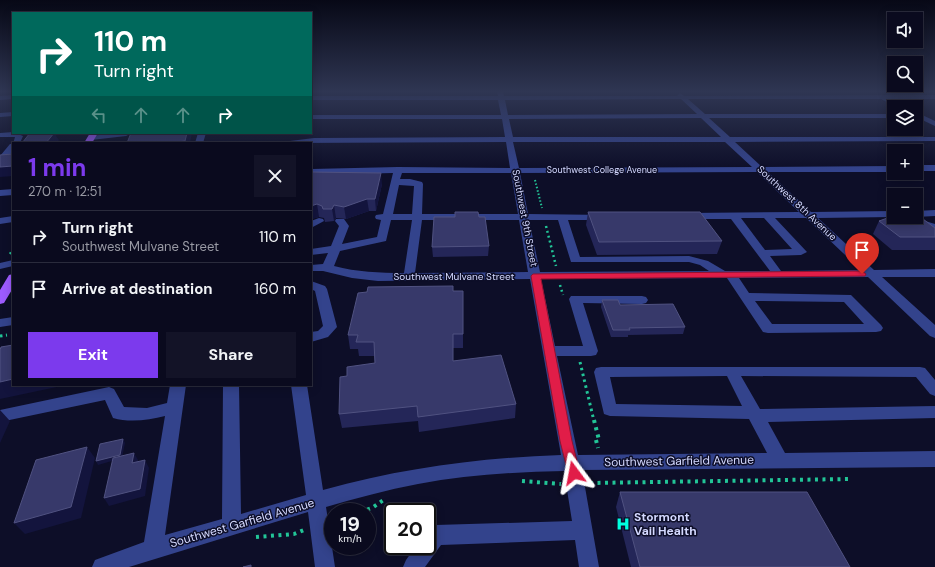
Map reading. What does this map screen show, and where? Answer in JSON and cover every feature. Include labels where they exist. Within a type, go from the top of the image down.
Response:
[{"type":"main road","points":[[0,300],[12,281]]},
{"type":"street","points":[[312,118],[416,117]]},
{"type":"street","name":"Southwest 9th Street","points":[[506,117],[576,484],[589,567]]},
{"type":"street","name":"Southwest 8th Avenue","points":[[705,117],[935,333]]},
{"type":"street","points":[[923,119],[935,124]]},
{"type":"street","points":[[14,134],[19,136],[16,142]]},
{"type":"street","points":[[91,138],[128,134]]},
{"type":"street","points":[[298,142],[314,140],[935,139]]},
{"type":"street","points":[[1,159],[12,147]]},
{"type":"street","points":[[1,159],[12,157]]},
{"type":"street","name":"Southwest College Avenue","points":[[312,172],[398,170],[887,168]]},
{"type":"street","points":[[923,168],[935,168]]},
{"type":"street","points":[[312,252],[335,249],[382,239],[384,217],[398,170]]},
{"type":"street","points":[[395,182],[410,182],[419,184],[417,217],[409,277]]},
{"type":"street","points":[[0,186],[12,184]]},
{"type":"street","points":[[0,193],[12,192]]},
{"type":"street","points":[[866,214],[884,220],[910,220],[935,227]]},
{"type":"street","points":[[678,216],[887,214]]},
{"type":"street","points":[[923,214],[935,214]]},
{"type":"street","points":[[733,215],[778,274]]},
{"type":"street","points":[[762,253],[801,252],[766,215]]},
{"type":"street","points":[[384,217],[616,216]]},
{"type":"street","points":[[562,217],[575,260],[689,259],[704,263],[727,275],[746,297],[768,329],[876,328],[847,298],[746,297]]},
{"type":"street","points":[[0,221],[12,219]]},
{"type":"street","points":[[327,268],[344,226],[340,221]]},
{"type":"street","points":[[591,260],[598,276]]},
{"type":"street","points":[[0,266],[12,263]]},
{"type":"street","name":"Southwest Mulvane Street","points":[[312,268],[327,268],[352,274],[378,277],[935,273]]},
{"type":"street","points":[[312,285],[321,289],[330,327],[323,334],[312,337]]},
{"type":"street","points":[[550,352],[591,351],[575,299],[642,300]]},
{"type":"street","points":[[0,323],[12,321]]},
{"type":"street","points":[[730,371],[780,460]]},
{"type":"street","points":[[935,390],[920,372],[601,372],[610,410],[755,414],[935,412]]},
{"type":"street","points":[[153,549],[178,386]]},
{"type":"street","points":[[231,386],[232,526]]},
{"type":"street","points":[[299,386],[325,567]]},
{"type":"street","points":[[0,416],[109,393],[119,413],[147,414],[175,408]]},
{"type":"street","name":"Southwest Garfield Avenue","points":[[102,567],[153,549],[316,502],[396,480],[442,472],[493,467],[571,463],[935,459]]},
{"type":"street","points":[[413,567],[436,534],[583,530]]},
{"type":"path","points":[[0,336],[9,334]]},
{"type":"path","points":[[515,480],[546,484],[576,484],[849,479]]},
{"type":"path","points":[[376,505],[388,497]]},
{"type":"path","points":[[250,538],[258,536],[294,534],[319,526]]},
{"type":"building","points":[[29,134],[53,134],[47,142],[23,142]]},
{"type":"building","points":[[131,134],[187,134],[185,141],[127,142]]},
{"type":"building","points":[[12,154],[12,166],[0,167],[0,155]]},
{"type":"building","points":[[312,172],[381,173],[375,199],[367,199],[344,207],[334,205],[332,209],[323,209],[322,206],[317,204],[312,206]]},
{"type":"building","points":[[455,212],[478,212],[479,217],[485,217],[489,246],[432,247],[434,217],[455,217]]},
{"type":"building","points":[[588,212],[700,212],[722,241],[599,242]]},
{"type":"building","points":[[887,218],[887,224],[923,224],[923,219],[935,228],[935,237],[900,237],[879,221]]},
{"type":"building","points":[[453,286],[453,291],[463,291],[463,334],[453,334],[453,361],[501,355],[516,404],[418,417],[417,406],[339,414],[340,377],[347,376],[347,367],[375,363],[374,342],[356,342],[358,335],[348,335],[358,293],[367,292],[368,287]]},
{"type":"building","points":[[602,300],[618,300],[620,305],[673,304],[685,327],[629,328],[630,330],[613,330]]},
{"type":"building","points":[[12,345],[12,379],[0,382],[0,350],[1,347]]},
{"type":"building","points":[[123,439],[120,455],[96,461],[100,444]]},
{"type":"building","points":[[87,447],[71,507],[14,523],[36,460]]},
{"type":"building","points":[[134,453],[132,463],[145,460],[140,489],[104,498],[113,458]]},
{"type":"building","points":[[620,492],[807,492],[850,567],[640,567]]},
{"type":"place","name":"Stormont Vail Health","points":[[623,524]]},
{"type":"route","points":[[574,473],[566,441],[536,276],[862,274]]}]
